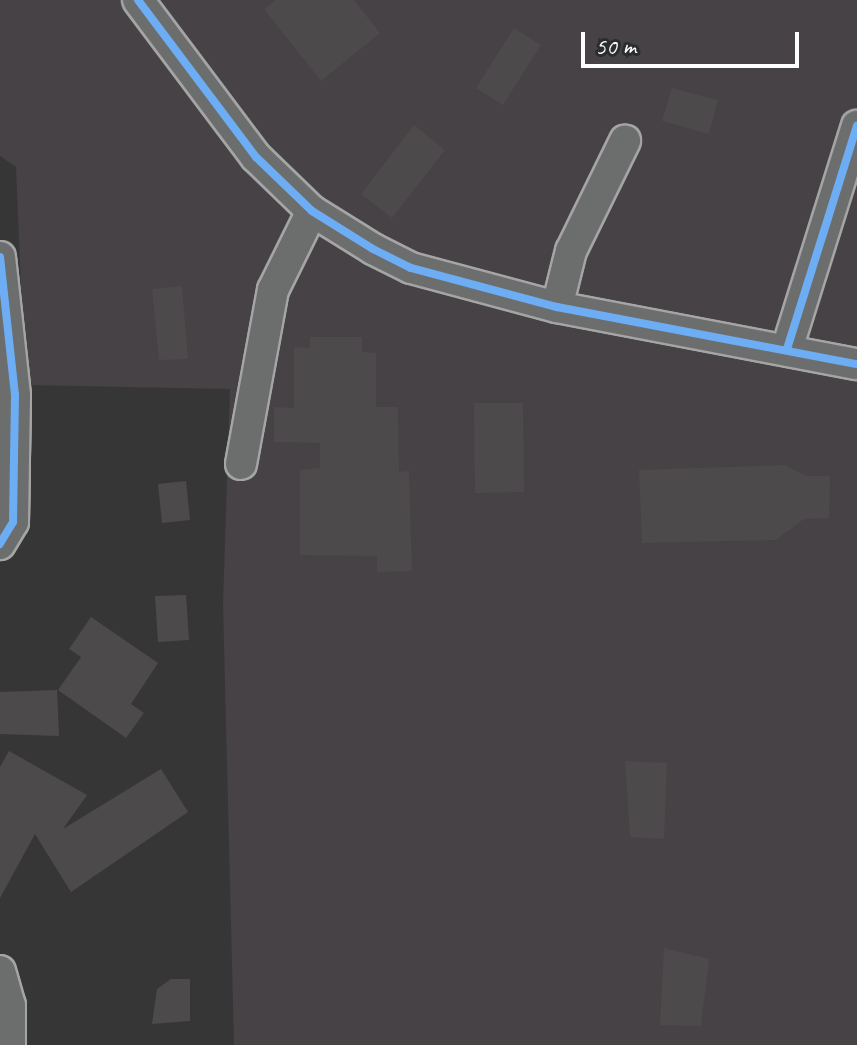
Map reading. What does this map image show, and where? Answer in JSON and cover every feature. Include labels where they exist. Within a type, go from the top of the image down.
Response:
[{"type":"street","points":[[138,0],[256,157],[312,211],[411,268],[557,307],[857,364]]},
{"type":"street","points":[[787,349],[857,126]]},
{"type":"street","points":[[557,307],[571,251],[625,141]]},
{"type":"street","points":[[241,464],[273,290],[312,211]]},
{"type":"street","points":[[0,257],[15,395],[13,522],[0,544]]},
{"type":"street","points":[[0,971],[10,1005],[10,1045]]},
{"type":"shaded area","points":[[0,0],[857,0],[857,1045],[234,1045],[223,604],[230,389],[25,385],[16,167],[0,156]]},
{"type":"building","points":[[276,0],[354,0],[380,33],[321,81],[264,9]]},
{"type":"building","points":[[514,28],[541,45],[503,105],[476,88]]},
{"type":"building","points":[[672,88],[718,100],[709,134],[662,121]]},
{"type":"building","points":[[414,125],[445,150],[392,218],[361,194]]},
{"type":"building","points":[[182,286],[188,359],[159,360],[152,289]]},
{"type":"building","points":[[310,337],[362,337],[362,352],[376,353],[376,407],[398,407],[399,472],[409,471],[412,571],[377,572],[377,556],[300,555],[300,470],[320,468],[320,443],[274,442],[274,407],[294,408],[294,347],[310,348]]},
{"type":"building","points":[[474,403],[523,403],[524,492],[475,493]]},
{"type":"building","points":[[785,465],[806,476],[830,476],[829,518],[804,519],[776,540],[642,543],[639,470]]},
{"type":"building","points":[[186,481],[190,520],[162,523],[158,484]]},
{"type":"building","points":[[186,595],[189,640],[158,642],[155,596]]},
{"type":"building","points":[[91,617],[158,663],[131,704],[144,713],[126,738],[58,690],[81,657],[69,649]]},
{"type":"building","points":[[57,690],[59,736],[0,734],[0,692]]},
{"type":"building","points":[[9,751],[87,795],[63,829],[161,769],[188,812],[71,892],[35,834],[0,898],[0,767]]},
{"type":"building","points":[[625,761],[667,763],[664,839],[630,837]]},
{"type":"building","points":[[664,948],[709,959],[701,1026],[660,1025]]},
{"type":"building","points":[[171,979],[190,979],[190,1021],[152,1024],[157,989]]},
{"type":"cycle path","points":[[138,0],[256,157],[312,211],[373,249],[411,268],[557,307],[857,364]]},
{"type":"cycle path","points":[[787,349],[857,126]]},
{"type":"cycle path","points":[[0,257],[15,395],[13,522],[0,544]]}]
